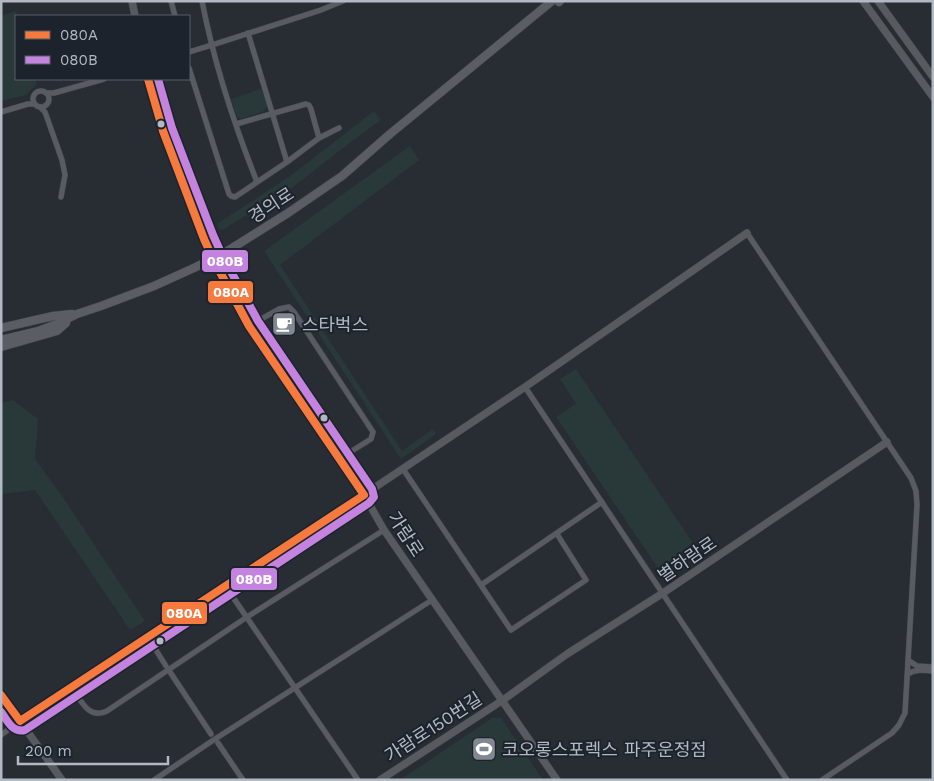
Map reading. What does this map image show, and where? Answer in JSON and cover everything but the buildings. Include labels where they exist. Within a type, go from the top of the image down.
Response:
[{"type":"main road","name":"경의로","points":[[1,340],[38,331],[77,314],[154,286],[213,259],[288,214],[342,176],[390,134],[552,1]]},
{"type":"main road","name":"경의로","points":[[519,29],[560,1]]},
{"type":"main road","points":[[1,328],[53,316],[77,314]]},
{"type":"main road","points":[[1,347],[57,331],[77,314]]},
{"type":"street","points":[[132,1],[135,15]]},
{"type":"street","points":[[171,1],[175,15]]},
{"type":"street","points":[[202,1],[212,46],[236,124],[257,182]]},
{"type":"street","points":[[190,52],[321,10],[343,1]]},
{"type":"street","points":[[863,1],[933,97]]},
{"type":"street","points":[[878,1],[933,77]]},
{"type":"street","points":[[248,33],[287,162]]},
{"type":"street","points":[[190,71],[231,196],[235,196],[257,182],[319,138],[339,128]]},
{"type":"street","points":[[54,94],[48,103],[43,106],[37,106],[34,101],[34,94],[38,91],[54,94],[101,80]]},
{"type":"street","name":"가람로","points":[[148,80],[163,131],[204,239],[249,326],[364,495],[384,530],[557,780]]},
{"type":"street","points":[[46,93],[49,99]]},
{"type":"street","points":[[1,112],[34,101]]},
{"type":"street","points":[[236,124],[306,104],[309,105],[319,138]]},
{"type":"street","points":[[43,106],[62,160],[65,175],[60,197]]},
{"type":"street","points":[[1,735],[525,387],[747,233],[912,478],[916,491],[917,505],[905,713],[899,725],[892,733],[822,780]]},
{"type":"street","points":[[249,326],[282,308],[288,307],[294,312],[373,432],[371,439],[339,459]]},
{"type":"street","points":[[525,387],[788,780]]},
{"type":"street","name":"별하람로","points":[[503,700],[567,654],[663,593],[887,442]]},
{"type":"street","points":[[403,469],[511,630],[586,580],[557,534]]},
{"type":"street","points":[[481,585],[602,502]]},
{"type":"street","points":[[71,687],[88,710],[96,714],[101,713],[384,530]]},
{"type":"street","points":[[226,586],[358,780]]},
{"type":"street","points":[[154,780],[432,600]]},
{"type":"street","points":[[154,647],[166,666]]},
{"type":"street","points":[[908,660],[917,666],[933,667]]},
{"type":"street","points":[[908,674],[918,670],[933,671]]},
{"type":"street","points":[[170,672],[212,734]]},
{"type":"street","points":[[1,695],[62,780]]},
{"type":"street","name":"가람로150번길","points":[[380,780],[503,700]]},
{"type":"street","points":[[218,743],[242,780]]},
{"type":"shaded area","points":[[16,11],[18,15],[15,15],[15,80],[35,80],[37,84],[26,95],[1,101],[1,16]]},
{"type":"shaded area","points":[[261,89],[267,106],[264,111],[241,119],[237,117],[231,99]]},
{"type":"shaded area","points":[[374,111],[381,120],[284,194],[271,199],[223,230],[219,229],[217,224],[289,177]]},
{"type":"shaded area","points":[[410,146],[419,160],[280,265],[402,451],[433,429],[436,434],[401,459],[264,251]]},
{"type":"shaded area","points":[[576,369],[699,552],[667,574],[662,574],[556,417],[576,404],[560,379]]},
{"type":"shaded area","points":[[13,400],[38,419],[35,459],[62,496],[145,621],[130,630],[35,490],[1,494],[1,403]]},
{"type":"shaded area","name":"코오롱스포렉스 파주운정점","points":[[492,718],[501,718],[543,780],[400,780]]},
{"type":"transit line","name":"080A","points":[[1,695],[20,721],[364,495],[249,326],[213,259],[163,131],[148,80]]},
{"type":"transit line","name":"080B","points":[[1,712],[14,728],[25,730],[369,503],[374,497],[372,489],[258,321],[222,255],[172,128],[158,80]]},
{"type":"place","name":"스타벅스","points":[[284,324]]},
{"type":"place","name":"코오롱스포렉스 파주운정점","points":[[484,749]]}]
